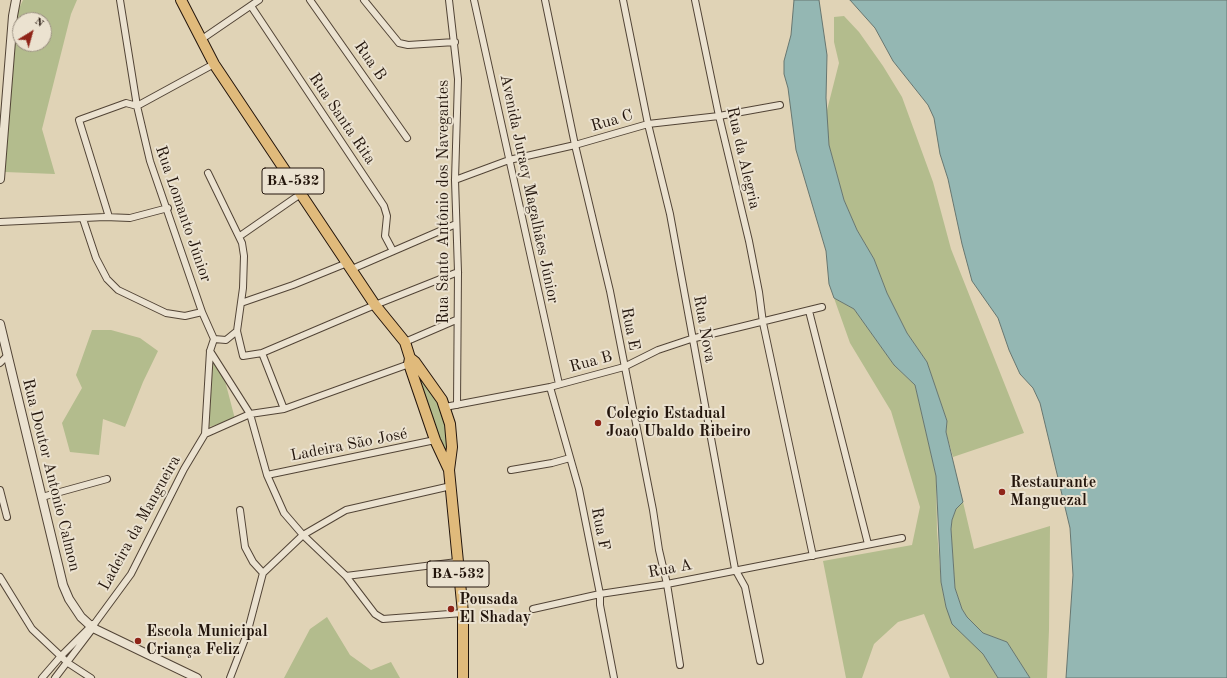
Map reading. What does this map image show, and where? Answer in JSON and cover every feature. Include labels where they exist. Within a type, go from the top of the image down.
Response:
[{"type":"main road","name":"BA-532","points":[[181,0],[214,64],[302,193],[375,305],[405,342],[435,440],[449,470]]},
{"type":"main road","name":"BA-532","points":[[411,361],[445,407],[450,424],[452,453],[449,470],[462,613],[463,678]]},
{"type":"street","points":[[0,178],[13,16],[16,0]]},
{"type":"street","name":"Rua Lomanto Júnior","points":[[120,0],[136,106],[150,161],[168,208],[202,312],[214,339]]},
{"type":"street","points":[[202,39],[259,0]]},
{"type":"street","name":"Rua B","points":[[310,0],[407,138]]},
{"type":"street","points":[[364,0],[399,43],[408,45],[455,42]]},
{"type":"street","name":"Rua Santo Antônio dos Navegantes","points":[[449,0],[455,42],[458,79],[455,180],[458,272],[456,320],[457,405]]},
{"type":"street","name":"Avenida Juracy Magalhães Júnior","points":[[474,0],[559,384]]},
{"type":"street","name":"Rua E","points":[[545,0],[575,145],[610,291],[653,510],[659,550],[667,584],[680,665]]},
{"type":"street","name":"Rua Nova","points":[[623,0],[648,124],[670,214],[735,569],[745,587],[760,661]]},
{"type":"street","name":"Rua da Alegria","points":[[695,0],[719,116],[749,241],[759,292],[763,323]]},
{"type":"street","name":"Rua Santa Rita","points":[[251,6],[384,206],[387,216],[385,236],[393,251]]},
{"type":"street","points":[[109,217],[79,120],[126,103],[136,106],[214,64]]},
{"type":"street","name":"Rua C","points":[[455,180],[509,160],[575,145],[648,124],[719,116],[780,105]]},
{"type":"street","points":[[208,173],[240,236],[244,256],[241,303],[237,330],[243,356],[262,353],[375,305],[458,272]]},
{"type":"street","points":[[240,236],[302,193]]},
{"type":"street","points":[[0,222],[109,217],[134,218],[168,208]]},
{"type":"street","points":[[82,219],[96,258],[107,279],[118,290],[166,313],[185,316],[202,312]]},
{"type":"street","points":[[241,303],[393,251],[456,224]]},
{"type":"street","name":"Rua B","points":[[445,407],[550,387],[624,366],[658,350],[692,339],[809,312],[822,307]]},
{"type":"street","points":[[809,312],[868,544]]},
{"type":"street","points":[[405,342],[456,320]]},
{"type":"street","points":[[763,323],[812,556]]},
{"type":"street","name":"Rua Doutor Antonio Calmon","points":[[0,324],[66,592],[74,609],[93,625],[197,678]]},
{"type":"street","points":[[237,330],[226,340],[214,339],[210,351],[205,434],[250,414],[284,409],[411,361]]},
{"type":"street","points":[[210,351],[250,414],[267,475],[284,513],[302,535],[346,576],[375,614],[383,619],[462,613]]},
{"type":"street","points":[[262,353],[284,409]]},
{"type":"street","points":[[0,363],[7,356]]},
{"type":"street","name":"Rua F","points":[[550,387],[578,489],[600,594],[600,605],[614,678]]},
{"type":"street","name":"Ladeira da Mangueira","points":[[93,625],[131,574],[184,469],[205,434]]},
{"type":"street","name":"Ladeira São José","points":[[267,475],[435,440]]},
{"type":"street","points":[[511,470],[552,463],[570,458]]},
{"type":"street","points":[[42,496],[107,479]]},
{"type":"street","points":[[230,678],[247,634],[263,573],[302,535],[346,510],[451,486]]},
{"type":"street","points":[[0,490],[7,517]]},
{"type":"street","points":[[240,510],[245,547],[263,573]]},
{"type":"street","name":"Rua A","points":[[533,609],[600,594],[667,584],[735,569],[812,556],[902,538]]},
{"type":"street","points":[[346,576],[457,562]]},
{"type":"street","points":[[0,577],[32,629],[68,663],[91,678]]},
{"type":"street","points":[[42,678],[61,656],[93,625]]},
{"type":"street","points":[[55,678],[68,663],[93,625]]},
{"type":"green space","points":[[23,0],[77,0],[71,14],[42,129],[55,174],[5,172],[13,52],[52,52],[52,12],[17,12]]},
{"type":"green space","points":[[844,16],[859,32],[883,66],[902,97],[933,182],[951,249],[1024,433],[953,457],[946,432],[947,421],[927,362],[907,333],[887,293],[874,259],[857,230],[844,200],[829,145],[826,114],[839,63],[834,42],[834,17]]},
{"type":"green space","points":[[834,298],[854,309],[894,365],[915,385],[936,476],[937,531],[941,582],[946,607],[983,654],[998,678],[950,678],[924,614],[898,622],[874,644],[862,678],[846,678],[823,561],[912,545],[920,507],[891,411],[850,343]]},
{"type":"green space","points":[[92,330],[111,330],[140,338],[158,351],[143,382],[125,427],[103,419],[99,455],[70,452],[62,423],[82,388],[76,375]]},
{"type":"green space","points":[[213,359],[224,377],[235,419],[209,427]]},
{"type":"green space","points":[[417,371],[449,405],[447,466]]},
{"type":"green space","points":[[963,502],[974,549],[1050,526],[1047,678],[1030,678],[1007,642],[983,633],[967,617],[962,609],[955,588],[951,529],[952,520],[956,509]]},
{"type":"green space","points":[[327,617],[350,655],[371,670],[391,662],[400,678],[284,678],[310,629]]},
{"type":"water","points":[[794,0],[819,0],[827,55],[826,98],[829,145],[844,200],[857,230],[874,259],[887,293],[907,333],[927,362],[947,421],[946,432],[963,502],[956,509],[952,520],[951,529],[955,588],[962,609],[967,617],[983,633],[1007,642],[1030,678],[998,678],[983,654],[952,624],[946,607],[941,582],[936,476],[915,385],[894,365],[854,309],[834,298],[829,284],[826,251],[796,150],[788,88],[784,74],[784,61],[791,35]]},
{"type":"water","points":[[850,0],[1227,0],[1227,678],[1066,678],[1073,575],[1070,528],[1040,403],[1033,388],[1020,374],[1009,350],[998,318],[972,281],[962,244],[948,179],[940,154],[934,118],[928,105],[893,61],[875,28]]},
{"type":"place","name":"Colegio Estadual Joao Ubaldo Ribeiro","points":[[598,423]]},
{"type":"place","name":"Restaurante Manguezal","points":[[1002,492]]},
{"type":"place","name":"Pousada El Shaday","points":[[451,609]]},
{"type":"place","name":"Escola Municipal Criança Feliz","points":[[138,641]]}]
